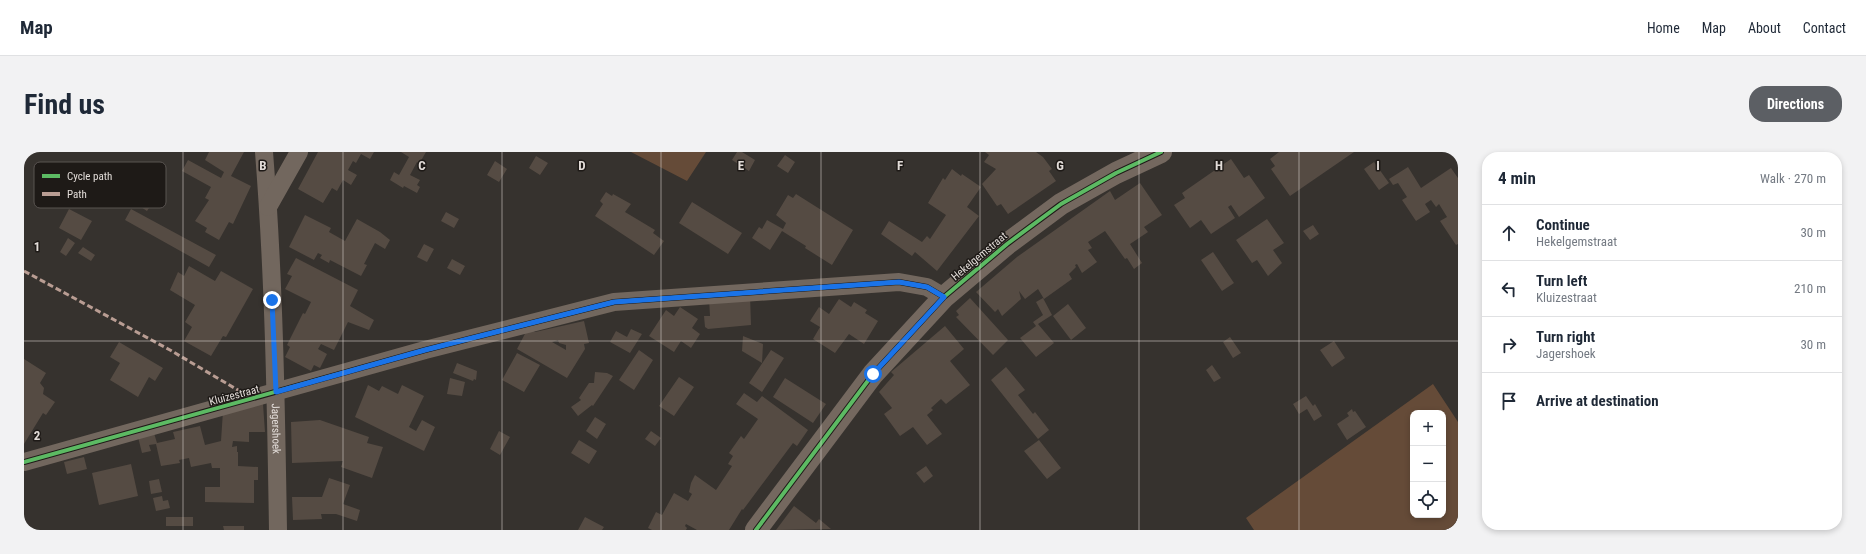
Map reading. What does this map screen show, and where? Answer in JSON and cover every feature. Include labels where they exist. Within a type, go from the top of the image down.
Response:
[{"type":"street","name":"Jagershoek","points":[[264,152],[268,207],[276,392],[278,530]]},
{"type":"street","points":[[268,207],[300,152]]},
{"type":"street","name":"Hekelgemstraat","points":[[756,530],[873,374],[944,297],[1006,244],[1061,204],[1116,173],[1161,152]]},
{"type":"street","name":"Kluizestraat","points":[[24,462],[425,350],[614,302],[899,282],[927,287],[944,297]]},
{"type":"shaded area","points":[[631,152],[706,152],[687,181]]},
{"type":"shaded area","points":[[1433,384],[1458,422],[1458,530],[1254,530],[1246,518]]},
{"type":"building","points":[[209,152],[244,152],[231,176],[251,186],[233,224],[229,222],[219,240],[205,232],[207,228],[195,221],[209,200],[205,198],[211,187],[182,171],[188,160],[221,178],[224,172],[205,160]]},
{"type":"building","points":[[318,152],[374,152],[370,159],[361,154],[356,163],[353,161],[348,170],[357,175],[351,185],[343,180],[337,191],[332,188],[323,203],[298,189]]},
{"type":"building","points":[[401,152],[426,152],[419,164],[417,162],[410,175],[420,180],[417,185],[420,187],[417,193],[404,186],[403,188],[390,180],[394,172],[399,175],[409,157]]},
{"type":"building","points":[[737,152],[742,152],[755,160],[749,171],[732,160]]},
{"type":"building","points":[[985,152],[1036,152],[1043,157],[1052,169],[1049,171],[1056,181],[1008,214],[1001,204],[997,206],[982,184],[996,169],[984,162],[989,155]]},
{"type":"building","points":[[1279,152],[1354,152],[1290,196],[1271,169],[1275,166],[1270,159]]},
{"type":"building","points":[[785,155],[795,162],[788,173],[777,166]]},
{"type":"building","points":[[536,156],[548,163],[540,175],[529,168]]},
{"type":"building","points":[[1231,159],[1244,178],[1249,175],[1265,198],[1239,217],[1231,205],[1228,207],[1235,218],[1211,234],[1201,220],[1190,228],[1174,205],[1185,198],[1182,193]]},
{"type":"building","points":[[495,161],[507,169],[499,182],[487,175]]},
{"type":"building","points":[[1374,162],[1389,183],[1379,190],[1364,169]]},
{"type":"building","points":[[1408,167],[1421,188],[1451,168],[1458,178],[1458,244],[1456,245],[1440,221],[1447,217],[1439,204],[1436,207],[1431,200],[1425,204],[1430,212],[1416,221],[1402,200],[1407,197],[1398,183],[1393,185],[1389,179]]},
{"type":"building","points":[[952,169],[961,176],[962,174],[981,187],[967,207],[979,216],[937,271],[915,252],[912,256],[881,234],[889,221],[922,242],[927,236],[930,239],[946,215],[928,203],[943,178],[945,180]]},
{"type":"building","points":[[1140,183],[1162,215],[1144,227],[1148,232],[1130,244],[1142,263],[1134,269],[1105,231],[1088,242],[1092,248],[1088,250],[1097,262],[1082,273],[1077,264],[1075,265],[1076,267],[1069,274],[1072,279],[1044,299],[1038,289],[1025,299],[1019,291],[1021,299],[1002,316],[998,309],[995,312],[976,292],[1017,257],[1110,191],[1115,200]]},
{"type":"building","points":[[606,192],[612,196],[613,194],[631,204],[625,212],[655,230],[653,233],[664,241],[654,255],[595,216],[603,204],[600,201]]},
{"type":"building","points":[[796,194],[853,230],[832,265],[782,231],[770,250],[752,238],[759,227],[762,229],[767,220],[783,229],[786,223],[776,215],[788,195],[793,198]]},
{"type":"building","points":[[692,202],[742,233],[728,254],[679,223]]},
{"type":"building","points":[[69,209],[92,221],[81,240],[59,228]]},
{"type":"building","points":[[131,209],[216,255],[209,267],[125,220]]},
{"type":"building","points":[[446,212],[459,219],[454,228],[441,221]]},
{"type":"building","points":[[305,215],[331,228],[329,232],[345,241],[357,219],[380,232],[390,240],[385,249],[375,243],[364,264],[367,265],[361,276],[330,260],[329,263],[320,258],[322,255],[318,253],[314,260],[289,247]]},
{"type":"building","points":[[1267,219],[1284,243],[1273,250],[1282,263],[1268,276],[1257,260],[1252,263],[1236,240]]},
{"type":"building","points":[[1313,225],[1319,234],[1310,240],[1303,231]]},
{"type":"building","points":[[68,238],[75,243],[66,256],[60,252]]},
{"type":"building","points":[[424,244],[434,249],[427,262],[417,257]]},
{"type":"building","points":[[83,247],[95,255],[91,261],[78,253]]},
{"type":"building","points":[[1213,252],[1234,283],[1222,291],[1201,260]]},
{"type":"building","points":[[296,258],[358,290],[350,306],[374,320],[369,330],[348,322],[334,350],[321,344],[318,349],[327,354],[320,368],[314,365],[311,371],[285,357],[290,347],[287,345],[303,313],[305,314],[311,302],[285,289],[292,276],[287,274]]},
{"type":"building","points":[[452,259],[465,266],[460,275],[447,268]]},
{"type":"building","points":[[189,266],[215,281],[221,271],[253,289],[226,337],[223,336],[211,356],[184,341],[192,327],[185,322],[195,305],[170,290],[178,272],[184,276]]},
{"type":"building","points":[[750,295],[751,325],[708,329],[705,327],[704,316],[710,316],[709,298]]},
{"type":"building","points":[[970,298],[1008,340],[993,355],[956,317],[959,315],[956,311]]},
{"type":"building","points":[[1043,298],[1052,315],[1038,324],[1054,343],[1036,357],[1020,338],[1036,326],[1033,322],[1043,315],[1036,302]]},
{"type":"building","points":[[839,299],[851,307],[854,302],[867,310],[865,313],[878,321],[864,344],[849,334],[835,353],[813,339],[820,327],[810,321],[819,307],[829,314]]},
{"type":"building","points":[[1068,304],[1086,328],[1071,340],[1053,316]]},
{"type":"building","points":[[680,307],[698,319],[692,328],[700,334],[691,348],[681,341],[674,352],[649,336],[666,310],[674,316]]},
{"type":"building","points":[[584,321],[589,343],[584,344],[585,349],[567,378],[517,349],[528,328],[535,332]],"holes":[[[558,340],[559,343],[566,345],[566,350],[552,342]]]},
{"type":"building","points":[[945,326],[964,349],[950,361],[970,385],[946,404],[941,399],[931,408],[933,410],[927,415],[942,434],[927,445],[913,427],[900,436],[884,414],[892,408],[879,392],[894,375],[891,372]]},
{"type":"building","points":[[631,329],[642,334],[630,353],[610,342],[616,331],[627,337]]},
{"type":"building","points":[[743,336],[763,344],[762,363],[742,351]]},
{"type":"building","points":[[1230,337],[1241,353],[1233,358],[1223,342]]},
{"type":"building","points":[[1334,341],[1345,358],[1332,367],[1320,350]]},
{"type":"building","points":[[119,342],[163,368],[155,381],[149,377],[138,397],[110,380],[120,363],[110,357]]},
{"type":"building","points":[[639,350],[653,360],[634,390],[619,380]]},
{"type":"building","points":[[771,350],[784,358],[762,392],[749,383]]},
{"type":"building","points":[[517,353],[540,365],[524,392],[502,380]]},
{"type":"building","points":[[24,359],[46,373],[40,383],[44,388],[43,394],[55,402],[46,415],[43,413],[24,444]]},
{"type":"building","points":[[457,363],[477,371],[476,380],[474,379],[473,381],[453,373]]},
{"type":"building","points":[[1212,365],[1221,378],[1214,382],[1206,370]]},
{"type":"building","points":[[1006,367],[1025,390],[1018,395],[1033,414],[1035,412],[1049,430],[1038,439],[991,380]]},
{"type":"building","points":[[595,372],[607,373],[613,376],[593,406],[592,405],[578,416],[571,407],[581,400],[579,398],[589,383],[594,383]]},
{"type":"building","points":[[679,377],[694,387],[674,416],[659,406]]},
{"type":"building","points":[[450,378],[465,382],[462,396],[447,394]]},
{"type":"building","points":[[785,378],[826,404],[813,423],[773,397]]},
{"type":"building","points":[[368,385],[379,391],[382,386],[398,394],[402,385],[424,396],[409,427],[416,431],[422,420],[435,427],[424,451],[355,417]]},
{"type":"building","points":[[744,393],[757,402],[762,396],[808,430],[797,446],[793,443],[743,510],[742,509],[729,530],[697,530],[686,524],[686,530],[652,530],[648,528],[656,512],[662,515],[674,493],[688,501],[692,494],[689,492],[695,475],[716,490],[732,466],[728,464],[733,456],[729,453],[741,436],[744,439],[758,419],[736,404]]},
{"type":"building","points":[[1306,396],[1313,406],[1315,404],[1322,416],[1314,421],[1307,409],[1299,414],[1293,404]]},
{"type":"building","points":[[263,404],[265,432],[249,432],[249,442],[233,441],[232,447],[237,446],[238,466],[258,467],[258,480],[254,480],[254,503],[205,502],[205,487],[220,487],[220,468],[212,468],[211,463],[191,467],[189,458],[179,460],[180,463],[161,466],[156,444],[149,445],[151,451],[142,453],[138,437],[154,433],[157,443],[175,439],[173,432],[200,426],[205,445],[221,441],[223,411]]},
{"type":"building","points":[[1352,409],[1366,427],[1347,440],[1337,424],[1349,416],[1347,413]]},
{"type":"building","points":[[595,417],[606,424],[597,439],[586,431]]},
{"type":"building","points":[[320,420],[369,437],[367,443],[383,447],[372,478],[341,467],[343,461],[292,463],[291,422]]},
{"type":"building","points":[[499,431],[510,437],[500,455],[490,449]]},
{"type":"building","points":[[651,431],[661,438],[655,446],[645,439]]},
{"type":"building","points":[[579,440],[597,451],[589,464],[571,453]]},
{"type":"building","points":[[1039,440],[1061,468],[1047,479],[1024,451]]},
{"type":"building","points":[[84,457],[87,469],[67,474],[64,462]]},
{"type":"building","points":[[131,464],[138,496],[99,505],[92,473]]},
{"type":"building","points":[[926,466],[933,476],[924,483],[916,473]]},
{"type":"building","points":[[329,478],[350,485],[343,504],[360,510],[357,521],[336,514],[321,514],[322,519],[293,520],[292,497],[322,497]]},
{"type":"building","points":[[159,479],[162,492],[151,494],[149,481]]},
{"type":"building","points":[[162,496],[163,501],[168,500],[170,508],[156,511],[153,498]]},
{"type":"building","points":[[794,506],[816,523],[819,519],[831,529],[776,530]]},
{"type":"building","points":[[166,517],[193,517],[193,526],[166,526]]},
{"type":"building","points":[[585,517],[604,527],[602,530],[578,530]]},
{"type":"building","points":[[223,526],[244,526],[244,530],[224,530]]},
{"type":"marked path","points":[[24,271],[170,350],[253,399]]},
{"type":"cycle path","points":[[756,530],[873,374],[944,297],[1007,244],[1061,204],[1116,173],[1161,152]]},
{"type":"cycle path","points":[[24,462],[425,350],[614,302],[899,282],[927,287],[944,297]]},
{"type":"route","points":[[272,300],[276,392],[425,350],[614,302],[899,282],[927,287],[944,297],[873,374]]}]
